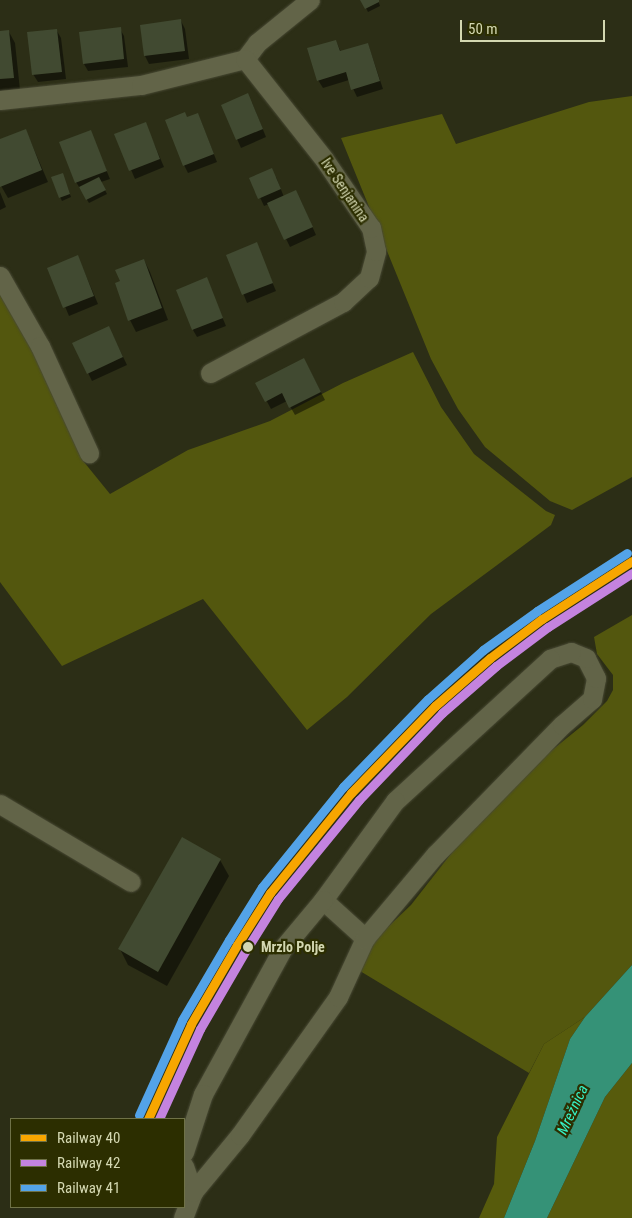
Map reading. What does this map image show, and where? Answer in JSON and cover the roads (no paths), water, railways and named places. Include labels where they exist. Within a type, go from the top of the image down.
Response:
[{"type":"street","points":[[0,100],[141,85],[245,59],[257,43],[310,0]]},
{"type":"street","name":"Ive Senjanina","points":[[210,373],[343,302],[369,278],[376,251],[370,228],[324,158],[245,59]]},
{"type":"street","points":[[0,276],[40,346],[89,452]]},
{"type":"street","points":[[183,1218],[193,1192],[240,1136],[338,997],[365,938],[435,855],[562,725],[592,699],[596,678],[586,658],[571,652],[550,659],[395,802],[323,900],[278,957],[203,1094],[185,1149]]},
{"type":"street","points":[[0,804],[131,882]]},
{"type":"street","points":[[323,900],[365,938]]},
{"type":"street","points":[[185,1169],[193,1192]]},
{"type":"water","name":"Mrežnica","points":[[632,965],[632,1063],[605,1097],[547,1218],[504,1218],[535,1141],[570,1039],[585,1017]]},
{"type":"rail line","name":"41","points":[[139,1115],[182,1020],[229,940],[262,887],[343,787],[428,699],[483,650],[537,611],[627,553]]},
{"type":"rail line","name":"40","points":[[148,1118],[191,1024],[237,945],[270,893],[351,793],[435,706],[490,658],[542,619],[632,561]]},
{"type":"rail line","name":"42","points":[[159,1118],[200,1029],[278,899],[359,800],[442,713],[496,666],[548,627],[632,573]]},
{"type":"place","name":"Mrzlo Polje","points":[[248,947]]}]
